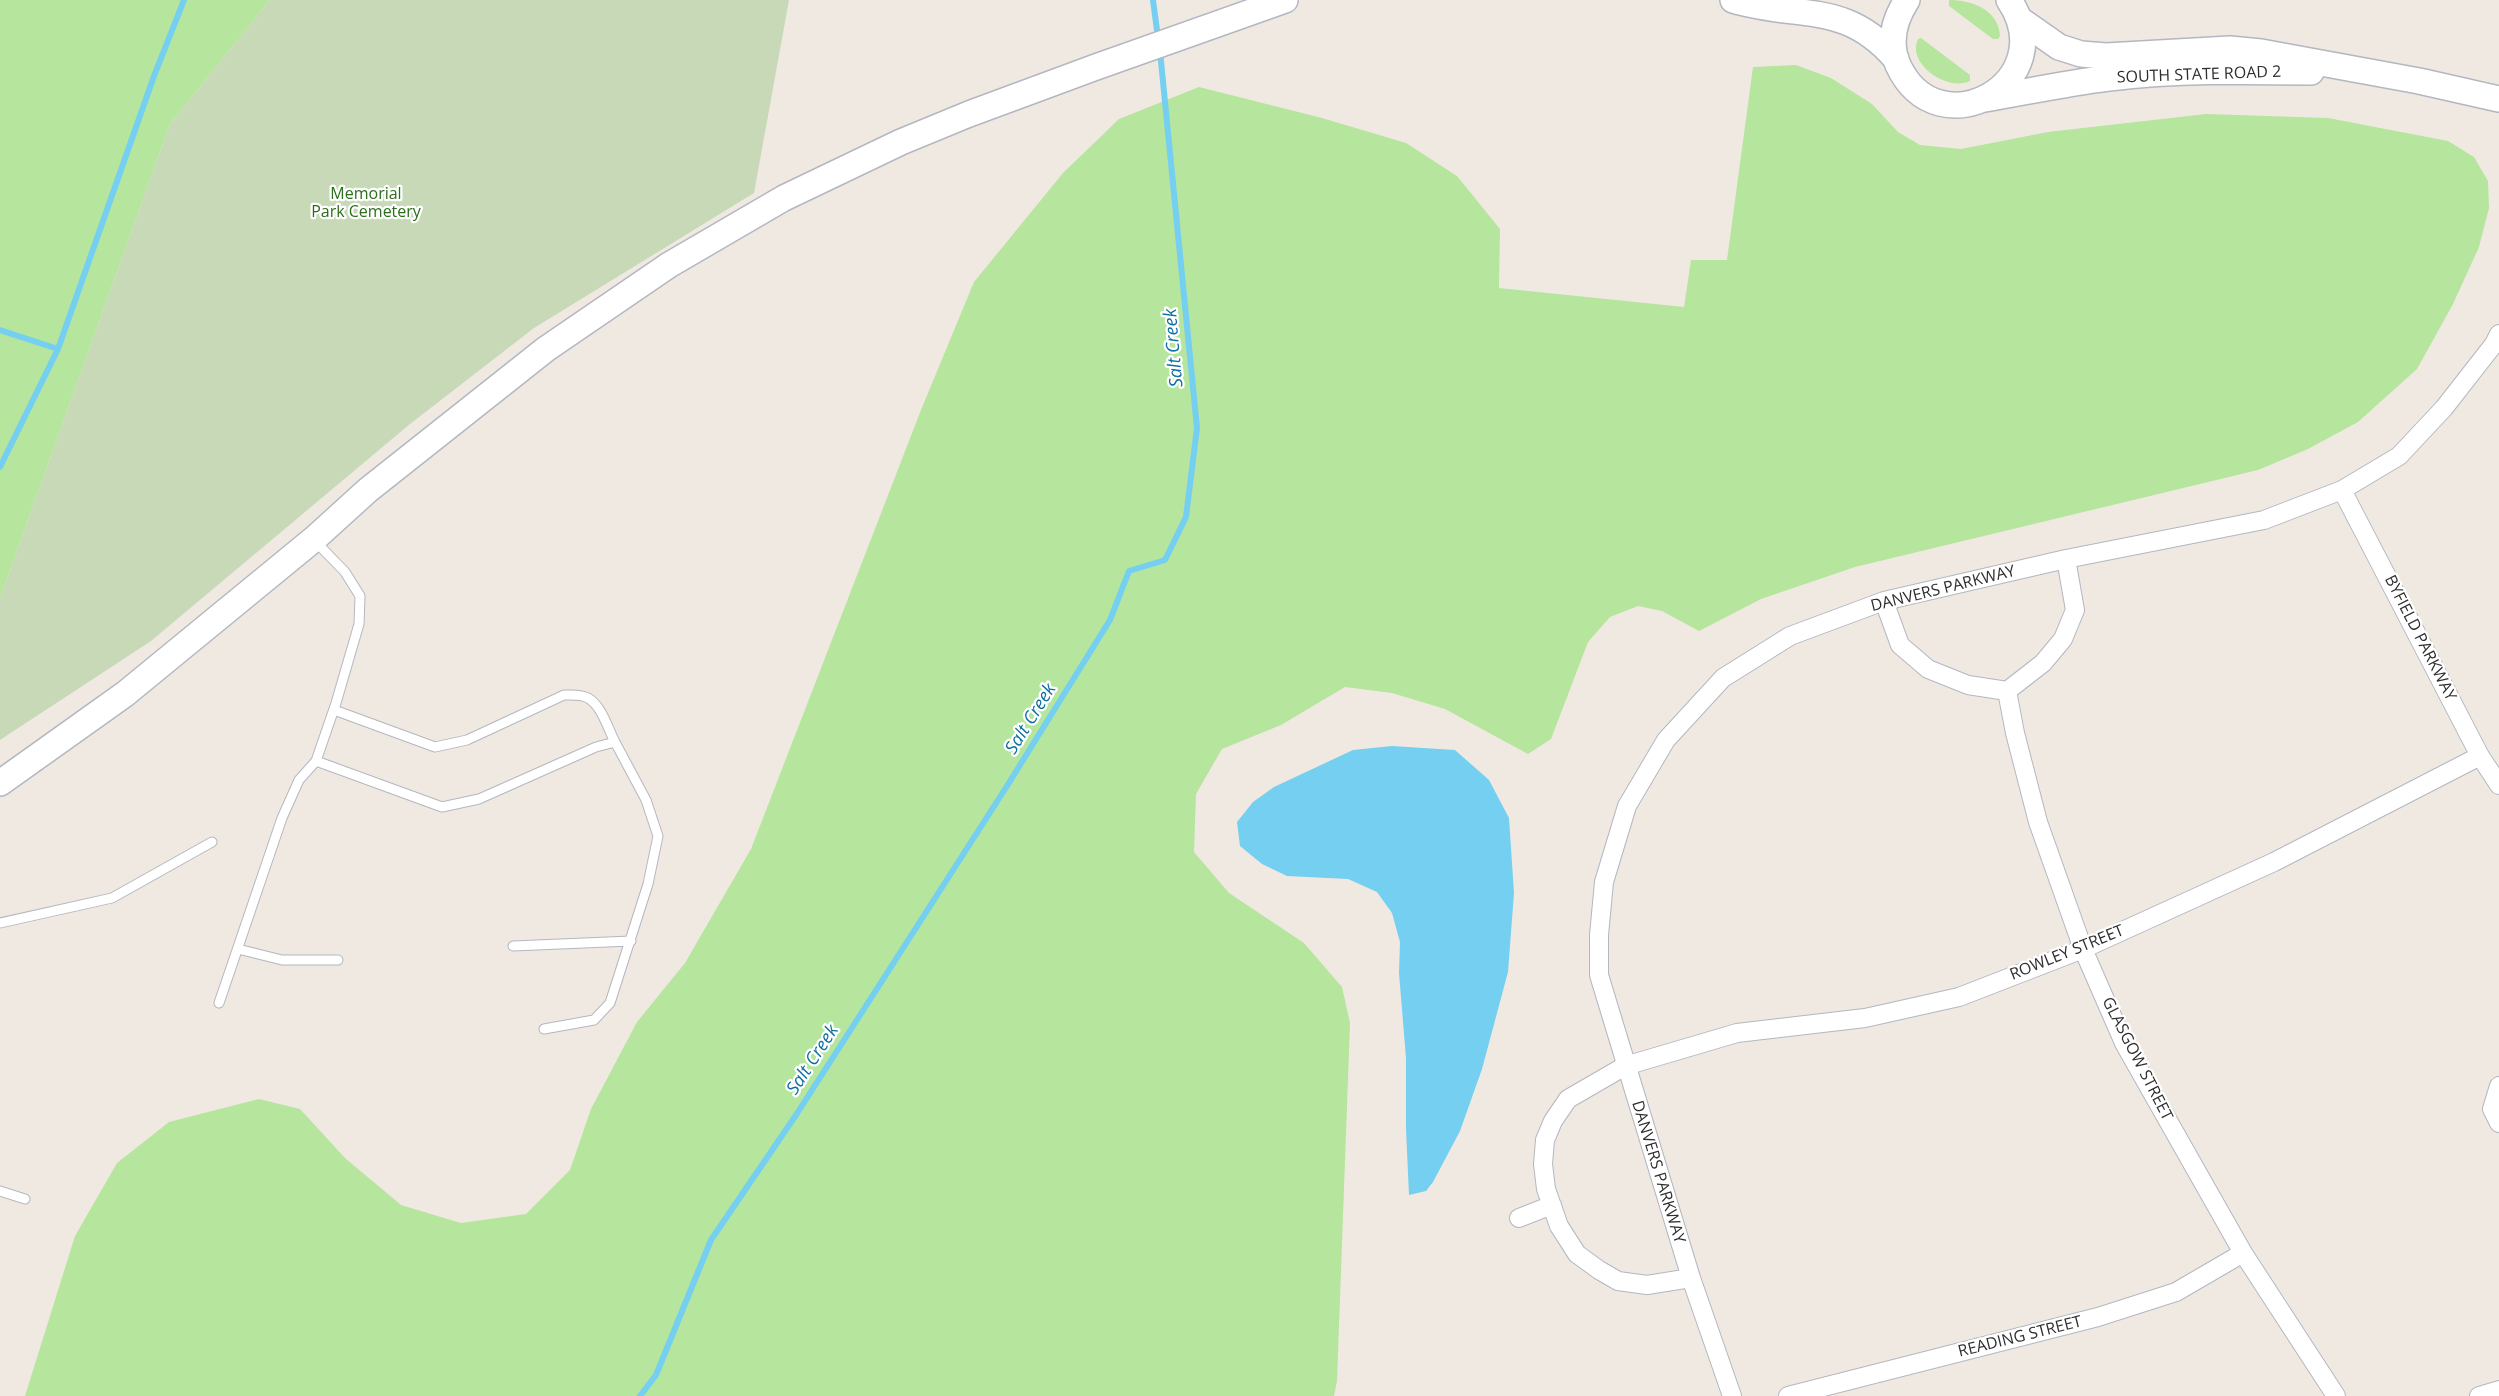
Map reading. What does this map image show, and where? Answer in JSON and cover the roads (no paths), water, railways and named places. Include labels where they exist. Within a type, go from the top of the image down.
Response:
[{"type":"main road","points":[[0,783],[125,694],[314,539],[368,490],[546,349],[669,265],[784,198],[835,172],[969,114],[1096,66],[1285,0]]},
{"type":"main road","points":[[1734,0],[1763,7],[1819,14],[1844,20],[1872,35],[1896,59]]},
{"type":"main road","points":[[1896,59],[1893,44],[1894,28],[1900,11],[1907,0]]},
{"type":"main road","points":[[1984,100],[2007,84],[2020,62],[2023,37],[2014,9]]},
{"type":"main road","name":"SOUTH STATE ROAD 2","points":[[2014,9],[2059,47],[2081,54],[2106,56],[2230,49],[2290,56],[2386,74],[2499,99]]},
{"type":"main road","name":"SOUTH STATE ROAD 2","points":[[1896,59],[1910,84],[1928,98],[1943,103],[1959,105],[2108,78],[2175,72],[2386,74]]},
{"type":"street","name":"DANVERS PARKWAY","points":[[1732,1396],[1691,1278],[1599,976],[1599,936],[1604,882],[1627,806],[1666,740],[1723,678],[1790,636],[1884,601],[2066,559],[2264,520],[2342,490],[2399,456],[2444,408],[2494,344],[2499,334]]},
{"type":"street","name":"BYFIELD PARKWAY","points":[[2342,490],[2480,756],[2499,785]]},
{"type":"street","points":[[1884,601],[1900,644],[1928,669],[1968,686],[2007,691],[2043,663],[2063,639],[2075,610],[2066,559]]},
{"type":"street","name":"GLASGOW STREET","points":[[2007,691],[2015,733],[2038,822],[2083,948],[2124,1042],[2243,1253],[2336,1396]]},
{"type":"street","name":"ROWLEY STREET","points":[[1625,1066],[1737,1033],[1866,1018],[1960,997],[2083,948],[2274,862],[2480,756]]},
{"type":"street","points":[[1625,1066],[1568,1099],[1553,1121],[1545,1140],[1543,1164],[1546,1188],[1559,1226],[1577,1254],[1599,1270],[1618,1280],[1647,1285],[1691,1278]]},
{"type":"street","points":[[2499,1086],[2492,1109],[2499,1122]]},
{"type":"street","points":[[1519,1218],[1552,1205]]},
{"type":"street","name":"READING STREET","points":[[1788,1396],[2098,1317],[2176,1292],[2243,1253]]},
{"type":"street","points":[[2479,1396],[2499,1390]]},
{"type":"lane","points":[[219,1003],[282,818],[299,780],[316,761],[334,710],[359,624],[360,596],[345,572],[314,539]]},
{"type":"lane","points":[[334,710],[435,747],[467,740],[564,695],[589,698],[601,712],[646,800],[658,836],[648,884],[610,1003],[594,1020],[544,1029]]},
{"type":"lane","points":[[316,761],[442,808],[479,799],[596,747],[615,742]]},
{"type":"lane","points":[[0,922],[112,898],[212,842]]},
{"type":"lane","points":[[513,946],[631,941]]},
{"type":"lane","points":[[238,948],[282,960],[338,960]]},
{"type":"lane","points":[[0,1191],[25,1199]]},
{"type":"water","points":[[1392,746],[1455,750],[1489,780],[1509,818],[1514,893],[1508,972],[1482,1069],[1460,1131],[1433,1182],[1426,1191],[1409,1195],[1406,1129],[1406,1058],[1399,973],[1400,942],[1392,913],[1377,892],[1348,879],[1287,876],[1262,864],[1240,846],[1237,822],[1253,802],[1274,787],[1353,750]]},
{"type":"waterway","points":[[0,467],[58,349],[154,76],[184,0]]},
{"type":"waterway","name":"Salt Creek","points":[[1153,0],[1158,38]]},
{"type":"waterway","name":"Salt Creek","points":[[640,1396],[656,1375],[711,1240],[796,1115],[1007,786],[1110,620],[1129,571],[1165,560],[1186,517],[1197,428],[1160,51]]},
{"type":"waterway","points":[[0,330],[58,349]]},
{"type":"park label","name":"Memorial Park Cemetery","points":[[366,203]]}]
